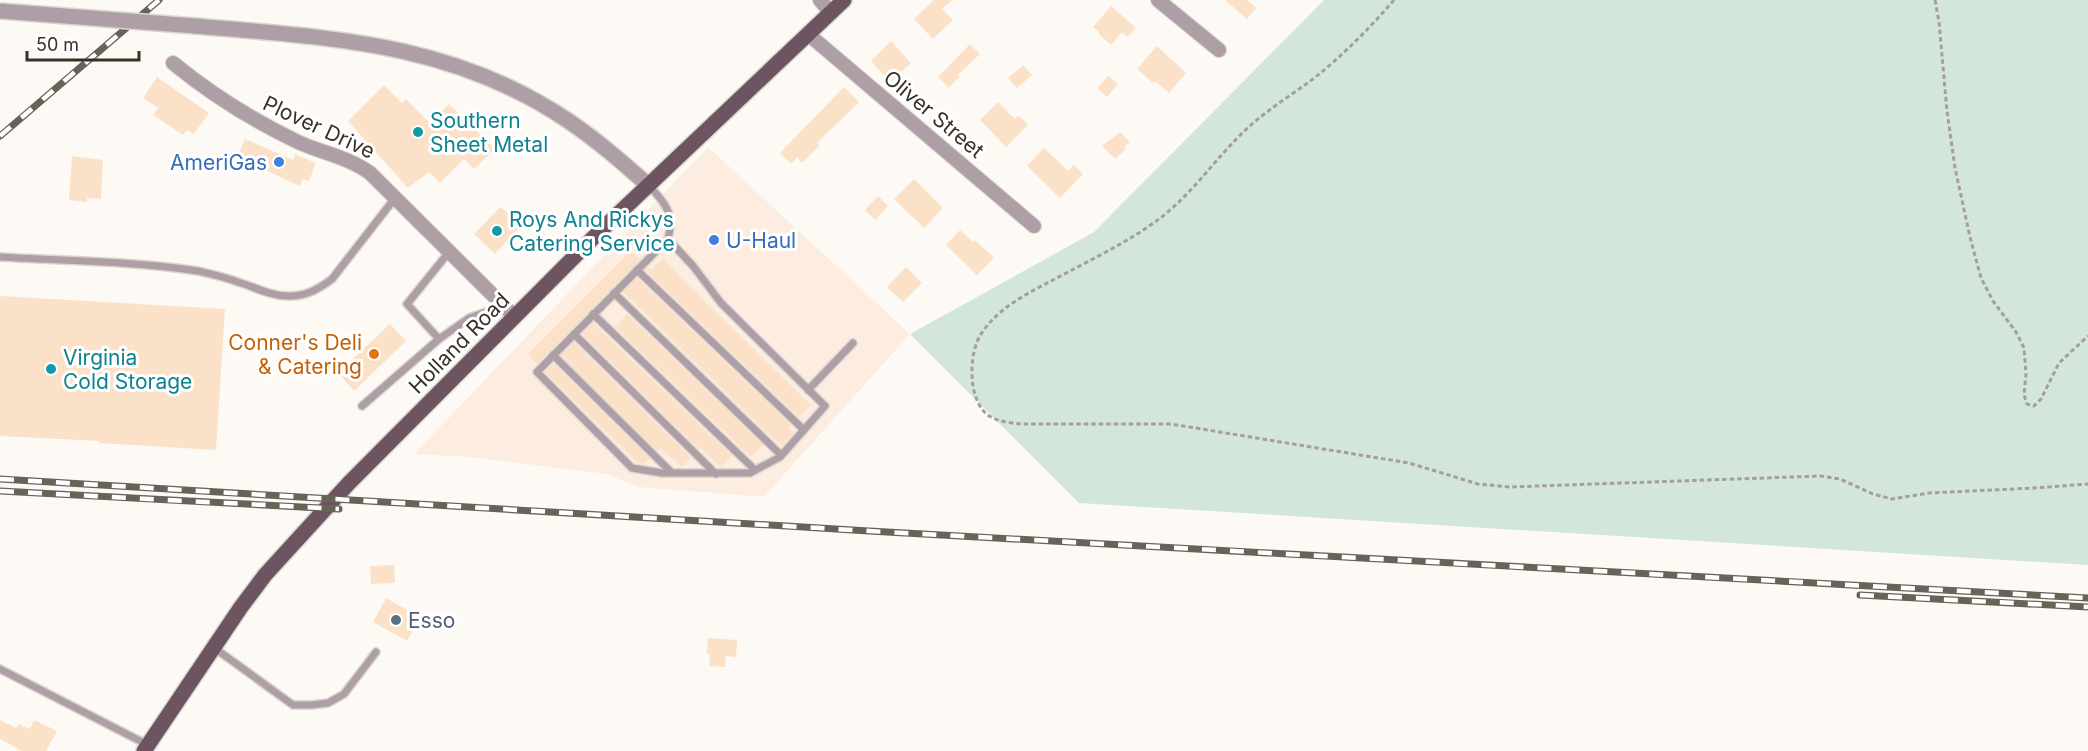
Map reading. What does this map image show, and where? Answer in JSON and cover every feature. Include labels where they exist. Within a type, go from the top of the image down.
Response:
[{"type":"main road","name":"Holland Road","points":[[149,749],[213,647],[273,567],[509,311],[648,185],[844,0]]},
{"type":"street","points":[[820,0],[831,13]]},
{"type":"street","points":[[1158,0],[1219,50]]},
{"type":"street","points":[[0,11],[325,37],[412,52],[449,63],[500,83],[540,103],[606,148],[648,185]]},
{"type":"street","name":"Oliver Street","points":[[808,34],[1034,226]]},
{"type":"street","name":"Plover Drive","points":[[172,63],[204,89],[267,127],[358,165],[370,173],[509,311]]},
{"type":"lane","points":[[648,185],[666,208],[672,225],[668,239],[537,372],[632,468],[672,473],[750,473],[781,455],[825,406],[721,303],[693,266],[668,239]]},
{"type":"lane","points":[[0,257],[166,267],[202,272],[237,281],[274,295],[292,297],[307,294],[332,279],[395,198]]},
{"type":"lane","points":[[439,339],[407,304],[449,251]]},
{"type":"lane","points":[[637,270],[804,430]]},
{"type":"lane","points":[[614,293],[781,455]]},
{"type":"lane","points":[[362,406],[439,339],[470,318],[509,311]]},
{"type":"lane","points":[[593,314],[755,470]]},
{"type":"lane","points":[[574,334],[716,474]]},
{"type":"lane","points":[[808,390],[853,344]]},
{"type":"lane","points":[[553,356],[672,473]]},
{"type":"lane","points":[[213,647],[294,705],[328,703],[344,694],[376,652]]},
{"type":"lane","points":[[0,669],[149,749]]},
{"type":"path","points":[[1394,0],[1352,44],[1314,78],[1251,124],[1178,202],[1159,219],[1129,238],[1019,298],[1001,311],[982,332],[972,357],[971,374],[975,394],[983,412],[1000,421],[1021,424],[1171,424],[1409,463],[1478,484],[1510,487],[1820,476],[1840,479],[1873,494],[1892,499],[1929,493],[2088,484]]},
{"type":"path","points":[[1935,0],[1955,168],[1970,237],[1981,278],[1993,301],[2016,332],[2024,348],[2026,374],[2024,395],[2027,404],[2034,406],[2041,399],[2059,363],[2088,336]]},
{"type":"shaded area","name":"U-Haul","points":[[708,147],[910,334],[764,497],[637,487],[607,474],[471,457],[414,454]]},
{"type":"green space","points":[[1324,0],[2088,0],[2088,565],[1079,503],[910,334],[1094,232]]},
{"type":"building","points":[[934,0],[952,0],[942,9],[953,20],[933,39],[914,19]]},
{"type":"building","points":[[1225,0],[1247,0],[1256,8],[1247,19]]},
{"type":"building","points":[[1111,6],[1136,28],[1128,37],[1122,32],[1111,45],[1093,27]]},
{"type":"building","points":[[891,41],[911,63],[890,82],[871,61]]},
{"type":"building","points":[[970,44],[980,54],[958,75],[960,76],[949,88],[938,77]]},
{"type":"building","points":[[1157,46],[1186,73],[1169,93],[1137,69]]},
{"type":"building","points":[[1023,65],[1032,75],[1017,88],[1008,78]]},
{"type":"building","points":[[1108,76],[1118,84],[1107,97],[1097,88]]},
{"type":"building","points":[[157,77],[209,113],[194,134],[187,130],[183,135],[153,115],[158,108],[143,98]]},
{"type":"building","name":"Southern Sheet Metal","points":[[384,85],[402,103],[406,99],[430,123],[449,104],[495,149],[474,169],[464,159],[440,183],[429,172],[408,188],[348,121]]},
{"type":"building","points":[[844,87],[859,102],[817,143],[820,145],[802,163],[797,157],[791,164],[780,153]]},
{"type":"building","points":[[998,102],[1015,119],[1018,115],[1028,125],[1006,147],[980,120]]},
{"type":"building","points":[[1120,132],[1130,142],[1115,159],[1102,146]]},
{"type":"building","name":"AmeriGas","points":[[245,139],[293,160],[295,154],[316,163],[309,181],[303,179],[300,186],[237,157]]},
{"type":"building","points":[[1044,148],[1068,171],[1074,165],[1083,174],[1060,198],[1027,166]]},
{"type":"building","points":[[72,156],[103,160],[101,199],[87,198],[87,202],[69,200]]},
{"type":"building","points":[[914,179],[943,208],[924,228],[894,199]]},
{"type":"building","points":[[878,196],[888,206],[875,220],[865,210]]},
{"type":"building","name":"Roys And Rickys Catering Service","points":[[500,207],[520,222],[517,225],[520,227],[495,254],[474,234]]},
{"type":"building","points":[[960,230],[973,242],[975,240],[994,258],[977,275],[946,245]]},
{"type":"building","points":[[631,251],[640,260],[537,364],[528,354]]},
{"type":"building","points":[[663,258],[811,405],[799,417],[645,270],[648,267],[651,270]]},
{"type":"building","points":[[906,267],[922,283],[903,302],[887,287]]},
{"type":"building","points":[[637,278],[791,425],[788,428],[794,433],[781,446],[623,292]]},
{"type":"building","points":[[0,296],[225,309],[216,450],[0,436]]},
{"type":"building","points":[[627,314],[763,445],[751,457],[615,327]]},
{"type":"building","points":[[593,323],[732,456],[721,467],[701,448],[699,449],[582,334]]},
{"type":"building","points":[[390,324],[406,341],[354,391],[338,373]]},
{"type":"building","points":[[574,342],[691,458],[682,467],[660,448],[657,451],[561,355]]},
{"type":"building","points":[[553,363],[650,459],[644,464],[638,463],[547,374],[545,372]]},
{"type":"building","points":[[394,565],[395,583],[371,584],[370,566]]},
{"type":"building","name":"Esso","points":[[386,598],[420,617],[407,641],[373,622]]},
{"type":"building","points":[[708,638],[737,640],[736,657],[726,656],[725,667],[709,666]]},
{"type":"building","points":[[0,720],[16,728],[19,724],[30,729],[34,720],[57,731],[46,751],[22,751],[0,739]]},
{"type":"railway","points":[[0,136],[159,0]]},
{"type":"railway","points":[[0,479],[869,531],[2088,598]]},
{"type":"railway","points":[[0,491],[339,509]]},
{"type":"railway","points":[[1860,595],[2088,607]]},
{"type":"place","name":"Southern Sheet Metal","points":[[418,132]]},
{"type":"place","name":"AmeriGas","points":[[279,162]]},
{"type":"place","name":"Roys And Rickys Catering Service","points":[[497,231]]},
{"type":"place","name":"U-Haul","points":[[714,240]]},
{"type":"place","name":"Conner's Deli & Catering","points":[[374,354]]},
{"type":"place","name":"Virginia Cold Storage","points":[[51,369]]},
{"type":"place","name":"Esso","points":[[396,620]]}]
